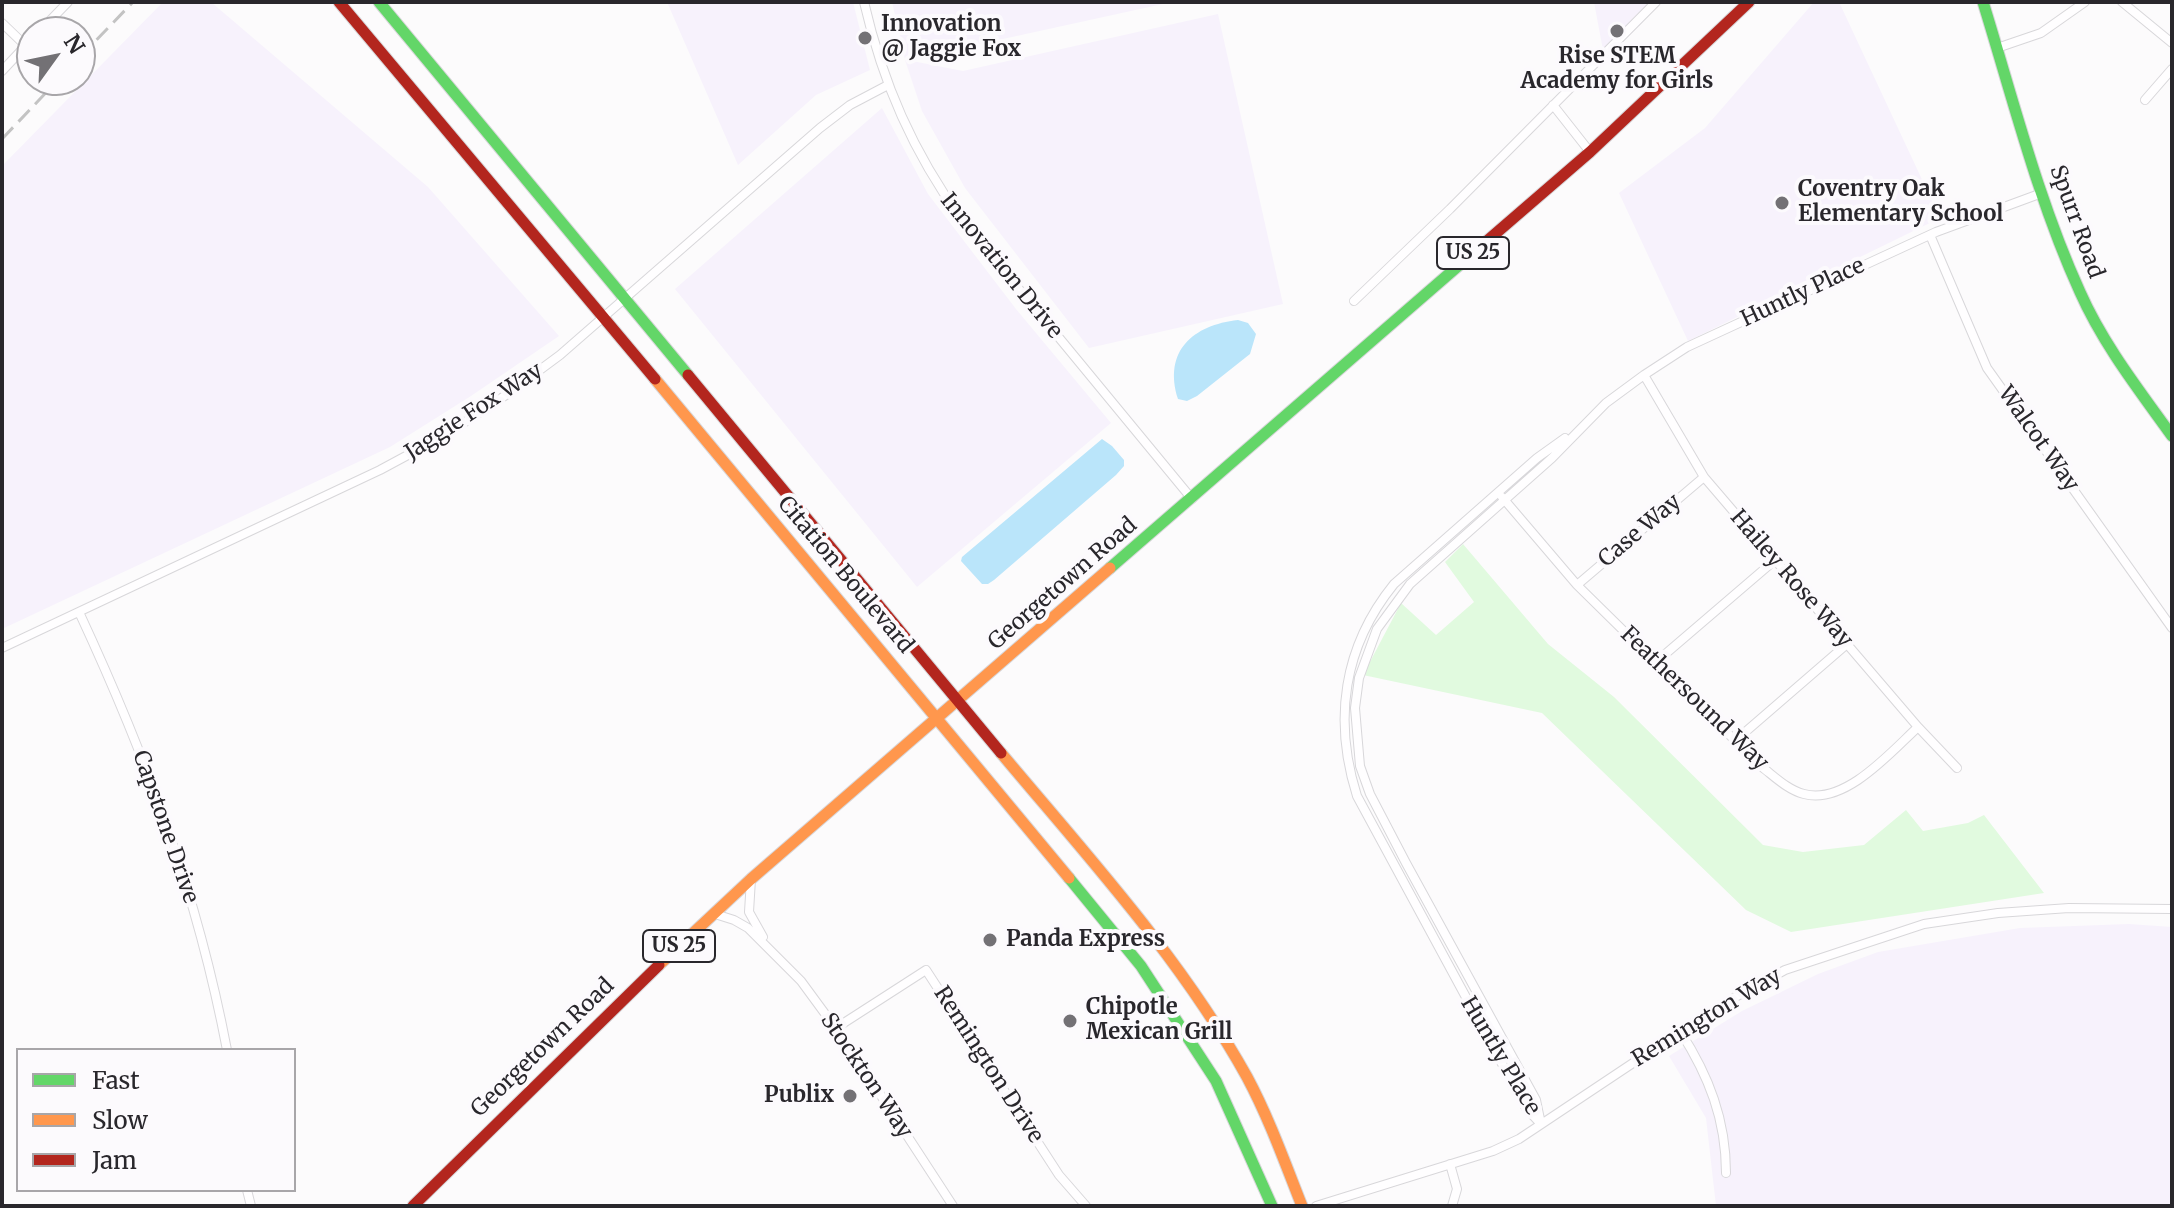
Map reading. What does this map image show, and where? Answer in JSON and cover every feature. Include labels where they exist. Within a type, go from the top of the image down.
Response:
[{"type":"main road","name":"Citation Boulevard","points":[[339,2],[1141,966],[1216,1081],[1272,1206]]},
{"type":"main road","name":"Citation Boulevard","points":[[379,2],[1154,937],[1229,1046],[1253,1088],[1302,1206]]},
{"type":"main road","name":"Georgetown Road","points":[[413,1206],[609,1011],[751,879],[1590,152],[1749,2]]},
{"type":"main road","name":"Spurr Road","points":[[1983,2],[2042,193],[2080,293],[2123,368],[2172,436]]},
{"type":"street","name":"Innovation Drive","points":[[864,2],[888,85],[921,159],[962,220],[1192,499]]},
{"type":"street","points":[[1354,301],[1656,2]]},
{"type":"street","points":[[1997,48],[2041,33],[2085,2]]},
{"type":"street","points":[[2122,2],[2172,43]]},
{"type":"street","points":[[2,71],[16,56]]},
{"type":"street","points":[[2145,100],[2172,69]]},
{"type":"street","name":"Jaggie Fox Way","points":[[2,648],[410,454],[506,395],[604,319],[820,128],[850,105],[888,85]]},
{"type":"street","points":[[1553,105],[1590,152]]},
{"type":"street","name":"Huntly Place","points":[[1541,1124],[1526,1108],[1357,796],[1347,764],[1343,734],[1347,680],[1365,629],[1381,600],[1412,567],[1501,496],[1537,458],[1582,426],[1606,403],[1687,347],[1930,235],[2042,193]]},
{"type":"street","name":"Walcot Way","points":[[1930,235],[1987,368],[2172,628]]},
{"type":"street","name":"Hailey Rose Way","points":[[1644,375],[1704,477],[1918,727],[1957,768]]},
{"type":"street","name":"Case Way","points":[[1577,585],[1704,477]]},
{"type":"street","name":"Feathersound Way","points":[[1501,496],[1577,585],[1762,767],[1787,786],[1805,794],[1828,795],[1849,787],[1918,727]]},
{"type":"street","points":[[1656,662],[1775,560]]},
{"type":"street","name":"Capstone Drive","points":[[79,612],[139,746],[170,829],[215,988],[227,1048]]},
{"type":"street","points":[[1736,740],[1847,644]]},
{"type":"street","name":"Stockton Way","points":[[751,879],[749,912],[772,951]]},
{"type":"street","name":"Remington Way","points":[[1316,1206],[1493,1151],[1541,1124],[1717,1007],[1785,970],[1924,924],[1998,913],[2069,908],[2172,909]]},
{"type":"street","name":"Stockton Way","points":[[715,914],[748,928],[801,981],[836,1028],[953,1206]]},
{"type":"street","name":"Remington Drive","points":[[836,1028],[926,970],[1059,1175],[1086,1206]]},
{"type":"street","points":[[1680,1031],[1699,1060],[1712,1089],[1721,1118],[1726,1173]]},
{"type":"street","points":[[1450,1164],[1457,1189],[1452,1206]]},
{"type":"shaded area","points":[[163,2],[211,2],[428,187],[559,336],[390,447],[2,629],[2,166],[71,96],[96,96],[96,70]]},
{"type":"shaded area","points":[[667,2],[853,2],[870,70],[816,95],[738,165]]},
{"type":"shaded area","points":[[892,2],[1172,2],[907,60],[963,71],[1218,14],[1283,304],[1089,348],[965,188],[922,111],[905,60]]},
{"type":"shaded area","name":"Rise STEM Academy for Girls","points":[[1594,2],[1662,2],[1605,61]]},
{"type":"shaded area","points":[[1814,2],[1839,2],[1940,218],[1688,341],[1619,193],[1705,128]]},
{"type":"shaded area","points":[[882,108],[928,194],[1016,309],[1111,423],[917,587],[675,289]]},
{"type":"shaded area","points":[[2129,924],[2172,927],[2172,1206],[1716,1206],[1706,1118],[1669,1056],[1742,1011],[1818,974],[1878,952],[2020,928]]},
{"type":"green space","points":[[1463,544],[1548,644],[1614,697],[1763,845],[1803,852],[1864,845],[1906,810],[1923,831],[1968,823],[1984,815],[2044,893],[1791,932],[1746,910],[1542,713],[1363,675],[1401,603],[1436,635],[1474,602],[1445,562]]},
{"type":"water","points":[[1238,320],[1248,323],[1256,334],[1250,354],[1197,396],[1187,401],[1178,399],[1175,367],[1186,343],[1208,328]]},
{"type":"water","points":[[1102,439],[1124,460],[1124,466],[994,580],[982,584],[961,561],[962,557]]},
{"type":"railway","points":[[96,40],[133,2]]},
{"type":"railway","points":[[2,139],[43,96]]},
{"type":"traffic: fast","points":[[379,2],[688,375]]},
{"type":"traffic: fast","points":[[1983,2],[2039,185],[2080,292],[2111,348],[2172,436]]},
{"type":"traffic: fast","points":[[1110,568],[1480,247]]},
{"type":"traffic: fast","points":[[1069,878],[1141,966],[1216,1081],[1272,1206]]},
{"type":"traffic: slow","points":[[655,379],[1069,878]]},
{"type":"traffic: slow","points":[[659,965],[751,879],[1110,568]]},
{"type":"traffic: slow","points":[[1001,753],[1132,909],[1221,1033],[1255,1093],[1302,1206]]},
{"type":"traffic: jam","points":[[339,2],[655,379]]},
{"type":"traffic: jam","points":[[1480,247],[1590,152],[1749,2]]},
{"type":"traffic: jam","points":[[688,375],[1001,753]]},
{"type":"traffic: jam","points":[[413,1206],[659,965]]},
{"type":"place","name":"Rise STEM Academy for Girls","points":[[1617,31]]},
{"type":"place","name":"Innovation @ Jaggie Fox","points":[[865,38]]},
{"type":"place","name":"Coventry Oak Elementary School","points":[[1782,203]]},
{"type":"place","name":"Panda Express","points":[[990,940]]},
{"type":"place","name":"Chipotle Mexican Grill","points":[[1070,1021]]},
{"type":"place","name":"Publix","points":[[850,1096]]}]
